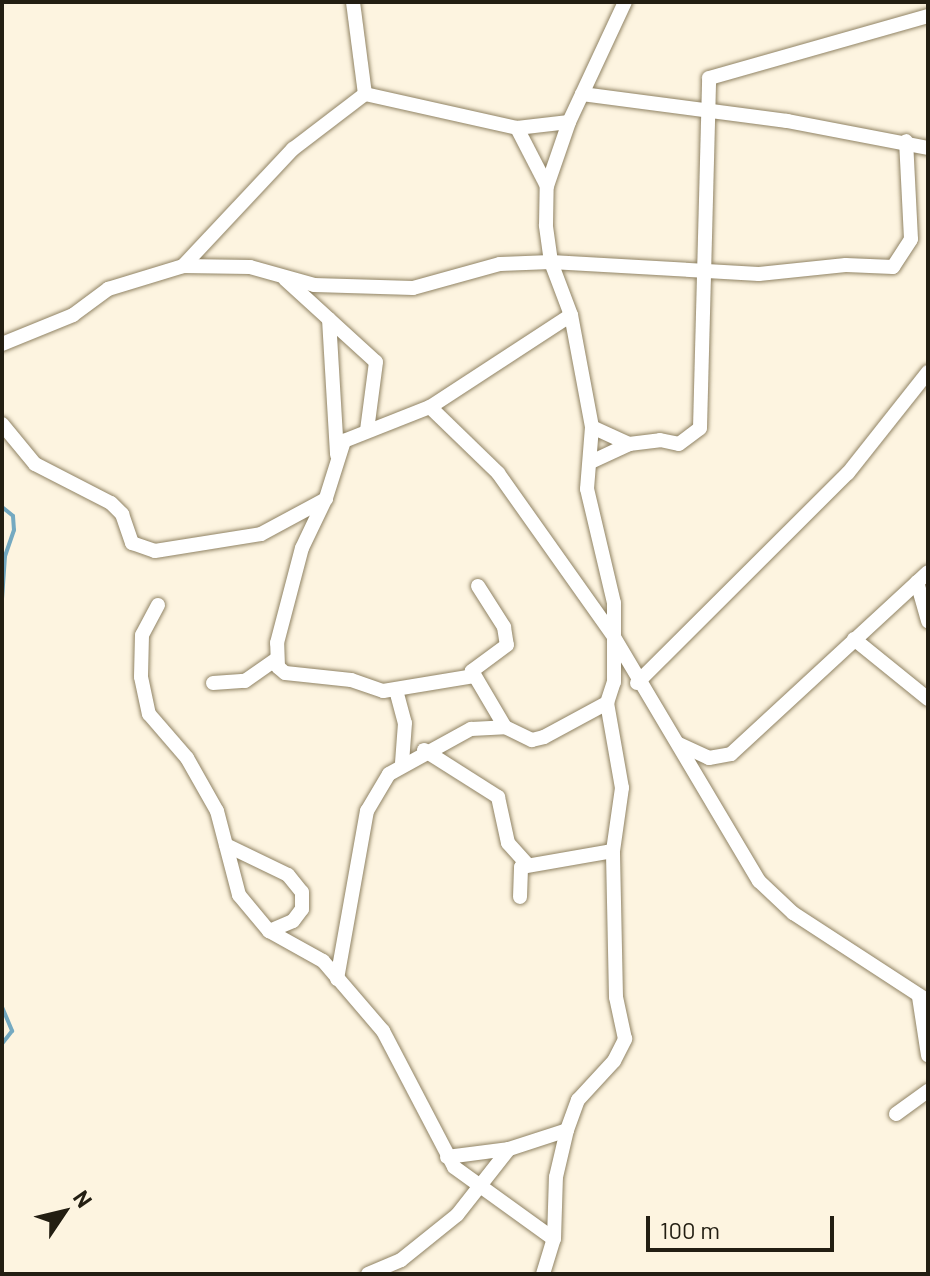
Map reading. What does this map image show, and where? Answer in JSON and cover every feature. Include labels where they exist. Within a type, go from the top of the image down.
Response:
[{"type":"street","points":[[353,2],[365,94]]},
{"type":"street","points":[[543,1274],[554,1239],[556,1177],[567,1130],[578,1100],[614,1061],[625,1039],[616,997],[613,851],[622,788],[607,703],[617,661],[613,596],[605,579],[587,489],[593,461],[592,427],[571,315],[551,262],[547,186],[569,122],[625,2]]},
{"type":"street","points":[[593,461],[629,444],[660,440],[679,444],[700,428],[700,273],[707,82],[715,74],[928,16]]},
{"type":"street","points":[[183,266],[293,149],[365,94],[517,128],[569,122]]},
{"type":"street","points":[[582,94],[706,109],[906,141],[928,148]]},
{"type":"street","points":[[517,128],[547,186]]},
{"type":"street","points":[[2,344],[73,315],[108,289],[183,266],[250,267],[314,285],[413,288],[500,264],[551,262],[700,273],[893,267],[911,239],[906,141]]},
{"type":"street","points":[[282,276],[376,362],[367,430]]},
{"type":"street","points":[[474,676],[396,690],[285,673],[277,659],[302,548],[326,498],[337,455],[344,441],[430,407],[571,315]]},
{"type":"street","points":[[329,319],[337,455]]},
{"type":"street","points":[[637,683],[848,473],[928,372]]},
{"type":"street","points":[[430,407],[498,473],[614,637],[637,683],[679,744],[695,777],[759,881],[793,913],[924,999],[928,1055]]},
{"type":"street","points":[[2,424],[35,464],[111,503],[122,514],[132,543],[155,551],[261,534],[326,498]]},
{"type":"street","points":[[592,427],[629,444]]},
{"type":"street","points":[[679,744],[709,758],[731,754],[923,577]]},
{"type":"street","points":[[923,577],[928,621]]},
{"type":"street","points":[[582,595],[605,579]]},
{"type":"street","points":[[478,586],[507,637],[501,650],[474,667],[474,676],[505,727]]},
{"type":"street","points":[[158,605],[142,635],[141,677],[149,714],[206,788],[239,895],[269,931],[323,961],[383,1031],[403,1077],[425,1105],[447,1157],[478,1186],[554,1239]]},
{"type":"street","points":[[854,639],[928,699]]},
{"type":"street","points":[[213,683],[245,681],[277,659]]},
{"type":"street","points":[[396,690],[405,723],[402,763]]},
{"type":"street","points":[[337,979],[367,811],[374,793],[402,763],[471,729],[505,727],[537,740],[607,703]]},
{"type":"street","points":[[424,750],[498,797],[508,843],[528,865]]},
{"type":"street","points":[[695,777],[709,758]]},
{"type":"street","points":[[226,845],[288,875],[302,892],[302,909],[293,921],[269,931]]},
{"type":"street","points":[[520,897],[517,871],[528,865],[613,851]]},
{"type":"street","points":[[896,1114],[928,1091]]},
{"type":"street","points":[[447,1157],[509,1149],[567,1130]]},
{"type":"street","points":[[368,1274],[401,1260],[437,1231],[509,1149]]},
{"type":"waterway","points":[[2,507],[13,516],[14,530],[5,556],[2,599]]},
{"type":"waterway","points":[[2,1007],[12,1031],[2,1044]]}]
